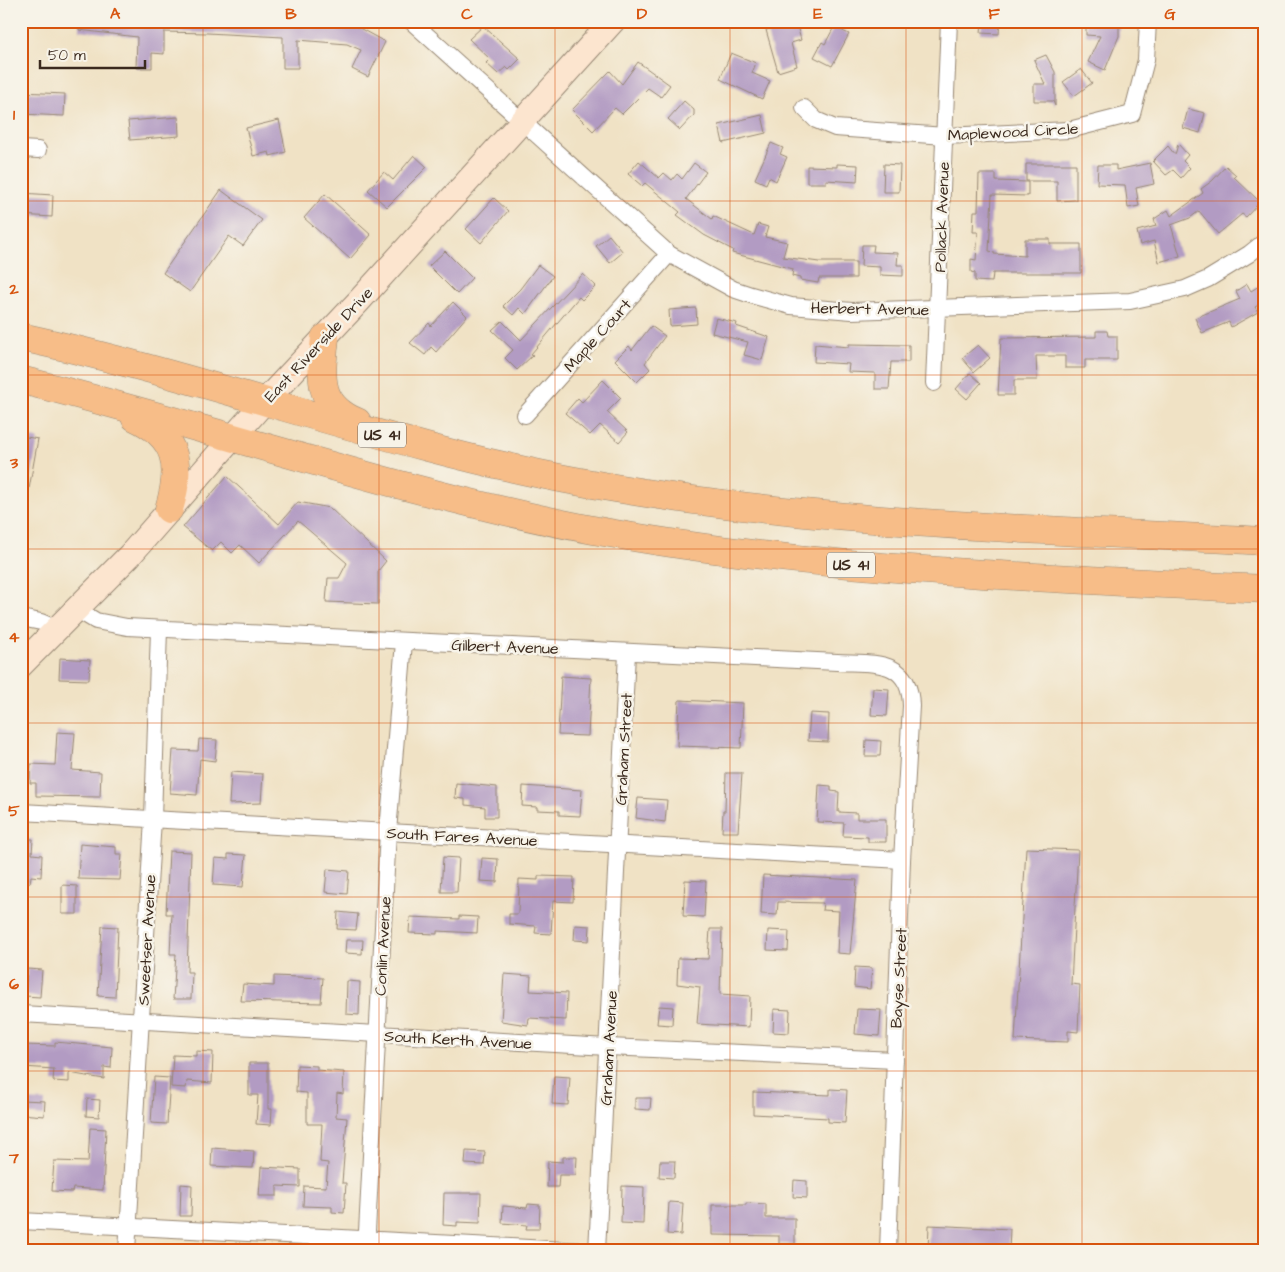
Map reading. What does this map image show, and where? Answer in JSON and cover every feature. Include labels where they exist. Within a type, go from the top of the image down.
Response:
[{"type":"highway","name":"US 41","points":[[21,337],[407,442],[497,465],[578,482],[748,508],[850,518],[1261,541]]},
{"type":"highway","points":[[325,338],[322,378],[325,396],[329,403],[349,418],[407,442]]},
{"type":"highway","name":"US 41","points":[[21,380],[90,397],[444,496],[593,530],[691,546],[846,565],[1264,589]]},
{"type":"highway","points":[[90,397],[145,422],[164,436],[173,454],[176,471],[169,509]]},
{"type":"street","name":"Herbert Avenue","points":[[411,21],[669,254],[733,289],[791,306],[852,311],[1130,301],[1185,289],[1208,279],[1249,254],[1264,242]]},
{"type":"street","name":"East Riverside Drive","points":[[21,665],[130,555],[264,402],[522,123],[613,21]]},
{"type":"street","name":"Pollack Avenue","points":[[934,384],[949,21]]},
{"type":"street","name":"Maplewood Circle","points":[[804,108],[816,120],[835,128],[945,136],[1069,130],[1132,114],[1146,60],[1148,21]]},
{"type":"street","name":"Maple Court","points":[[525,415],[669,254]]},
{"type":"street","name":"Gilbert Avenue","points":[[76,609],[96,622],[159,629],[837,662],[888,667],[904,676],[910,688],[910,706]]},
{"type":"street","points":[[21,618],[41,622],[57,629]]},
{"type":"street","name":"Sweetser Avenue","points":[[127,1251],[153,819],[159,629]]},
{"type":"street","name":"Conlin Avenue","points":[[366,1244],[388,832],[404,642]]},
{"type":"street","name":"Graham Street","points":[[618,845],[627,652]]},
{"type":"street","name":"Bayse Street","points":[[888,1251],[902,860],[910,706]]},
{"type":"street","name":"South Fares Avenue","points":[[21,812],[902,860]]},
{"type":"street","name":"Graham Avenue","points":[[598,1251],[618,845]]},
{"type":"street","name":"South Kerth Avenue","points":[[21,1014],[608,1047],[895,1060]]},
{"type":"street","points":[[21,1221],[129,1226],[366,1244],[584,1251]]},
{"type":"building","points":[[79,21],[320,22],[352,24],[385,42],[368,77],[352,69],[361,50],[347,44],[298,40],[298,68],[283,68],[283,37],[207,33],[164,32],[164,54],[152,53],[152,68],[136,68],[137,37],[79,30]]},
{"type":"building","points":[[982,21],[1000,21],[999,34],[981,33]]},
{"type":"building","points":[[1086,21],[1119,21],[1119,36],[1105,70],[1088,62],[1100,36],[1086,35]]},
{"type":"building","points":[[796,22],[801,40],[791,43],[797,66],[778,72],[766,30]]},
{"type":"building","points":[[483,26],[520,59],[509,70],[506,67],[498,74],[486,63],[490,59],[469,39]]},
{"type":"building","points":[[834,27],[849,34],[832,66],[814,57],[822,42],[825,44]]},
{"type":"building","points":[[731,53],[756,63],[752,73],[770,81],[762,99],[720,79]]},
{"type":"building","points":[[1046,55],[1055,72],[1055,106],[1053,101],[1034,101],[1034,84],[1045,84],[1034,60]]},
{"type":"building","points":[[638,62],[670,85],[661,97],[648,88],[622,114],[615,108],[593,131],[572,110],[610,71],[622,84]]},
{"type":"building","points":[[1081,69],[1092,83],[1074,96],[1063,82]]},
{"type":"building","points":[[21,92],[65,94],[64,116],[21,114]]},
{"type":"building","points":[[684,101],[694,110],[694,115],[680,130],[668,119]]},
{"type":"building","points":[[1188,109],[1205,113],[1200,133],[1183,128]]},
{"type":"building","points":[[762,115],[766,133],[723,143],[719,125]]},
{"type":"building","points":[[178,117],[179,136],[130,140],[128,121]]},
{"type":"building","points":[[279,120],[286,152],[270,156],[269,152],[253,156],[246,128]]},
{"type":"building","points":[[771,143],[783,148],[780,154],[787,157],[776,181],[769,177],[766,184],[755,179]]},
{"type":"building","points":[[1178,144],[1188,155],[1183,161],[1190,168],[1181,178],[1173,170],[1166,175],[1153,161],[1168,146],[1175,155]]},
{"type":"building","points":[[414,155],[427,167],[387,207],[368,190],[384,172],[393,180]]},
{"type":"building","points":[[639,161],[659,178],[664,173],[672,180],[677,174],[682,179],[694,163],[706,172],[686,199],[712,219],[713,216],[754,235],[758,224],[768,227],[765,237],[787,242],[783,257],[819,262],[856,262],[856,278],[819,278],[818,283],[800,280],[800,278],[792,276],[793,269],[732,253],[733,250],[704,235],[677,215],[680,212],[645,183],[642,186],[628,174]]},
{"type":"building","points":[[1150,163],[1154,184],[1136,188],[1139,206],[1128,208],[1125,185],[1097,184],[1098,165],[1116,165],[1116,170]]},
{"type":"building","points":[[837,164],[858,165],[857,182],[826,180],[826,183],[807,183],[807,166],[837,167]]},
{"type":"building","points":[[884,164],[900,165],[899,192],[883,192]]},
{"type":"building","points":[[1026,164],[1076,164],[1076,200],[1057,201],[1057,181],[1026,181]]},
{"type":"building","points":[[1226,166],[1236,175],[1234,177],[1260,202],[1246,217],[1242,214],[1218,234],[1199,211],[1190,218],[1171,225],[1180,256],[1159,262],[1154,241],[1140,245],[1137,231],[1156,226],[1154,219],[1168,210],[1171,216],[1203,193],[1201,189],[1212,181]]},
{"type":"building","points":[[979,174],[996,174],[996,181],[1028,182],[1028,196],[992,195],[989,251],[994,252],[994,254],[1025,256],[1025,239],[1050,239],[1050,244],[1081,244],[1081,273],[993,273],[992,282],[975,281],[975,273],[971,272],[971,259],[976,260],[978,232],[973,232],[974,211],[978,211]]},
{"type":"building","points":[[221,190],[262,220],[243,246],[229,236],[190,292],[163,273]]},
{"type":"building","points":[[21,193],[53,195],[52,217],[21,215]]},
{"type":"building","points":[[325,194],[371,235],[350,259],[304,218]]},
{"type":"building","points":[[494,198],[508,211],[481,243],[466,229]]},
{"type":"building","points":[[609,235],[623,252],[610,263],[596,246]]},
{"type":"building","points":[[862,245],[874,245],[873,252],[898,253],[897,265],[903,265],[903,276],[880,275],[880,267],[861,266]]},
{"type":"building","points":[[445,251],[472,278],[457,294],[429,266]]},
{"type":"building","points":[[538,265],[553,276],[525,314],[519,308],[513,315],[503,306],[520,289]]},
{"type":"building","points":[[583,274],[596,286],[582,300],[579,297],[531,354],[533,355],[517,370],[505,358],[513,350],[492,330],[502,321],[521,340]]},
{"type":"building","points":[[1247,284],[1251,291],[1259,286],[1264,294],[1264,302],[1255,307],[1258,312],[1231,327],[1229,322],[1202,333],[1195,318],[1240,299],[1236,291]]},
{"type":"building","points":[[453,302],[467,316],[436,352],[431,347],[425,355],[410,343],[429,323],[431,326]]},
{"type":"building","points":[[696,308],[697,324],[670,326],[669,310]]},
{"type":"building","points":[[716,318],[737,323],[736,326],[769,337],[762,360],[744,355],[748,342],[712,333]]},
{"type":"building","points":[[651,326],[665,336],[645,363],[650,369],[637,382],[615,360],[629,346],[632,350]]},
{"type":"building","points":[[1096,331],[1107,331],[1108,336],[1117,336],[1117,360],[1085,360],[1085,368],[1065,368],[1065,356],[1036,356],[1037,380],[1014,380],[1014,395],[998,395],[1001,338],[1096,337]]},
{"type":"building","points":[[815,344],[849,347],[849,344],[909,345],[909,362],[891,362],[889,389],[875,389],[875,373],[848,372],[849,364],[814,362]]},
{"type":"building","points":[[978,345],[990,358],[974,372],[962,358]]},
{"type":"building","points":[[970,373],[981,383],[967,399],[956,389]]},
{"type":"building","points":[[603,380],[621,398],[607,412],[628,432],[619,442],[600,425],[590,435],[565,413],[578,398],[582,402]]},
{"type":"building","points":[[21,436],[38,439],[27,500],[21,499]]},
{"type":"building","points":[[227,476],[279,524],[298,502],[330,508],[386,561],[378,571],[378,604],[326,602],[328,578],[339,578],[347,563],[298,521],[259,563],[240,545],[232,553],[221,542],[212,551],[183,527]]},
{"type":"building","points":[[60,658],[90,660],[89,680],[59,679]]},
{"type":"building","points":[[561,676],[591,678],[588,736],[558,735]]},
{"type":"building","points":[[873,688],[889,689],[887,716],[871,715]]},
{"type":"building","points":[[679,700],[743,703],[741,748],[677,746]]},
{"type":"building","points":[[810,713],[829,714],[828,742],[808,741]]},
{"type":"building","points":[[57,732],[75,733],[72,770],[101,772],[100,797],[36,796],[36,783],[30,783],[31,764],[55,765]]},
{"type":"building","points":[[199,739],[217,740],[215,761],[200,759],[197,795],[170,793],[173,750],[198,751]]},
{"type":"building","points":[[866,740],[881,741],[880,756],[865,756]]},
{"type":"building","points":[[231,772],[263,774],[261,803],[229,804]]},
{"type":"building","points":[[726,773],[742,773],[738,832],[722,832],[723,811],[725,811]]},
{"type":"building","points":[[456,783],[497,787],[497,817],[485,817],[485,807],[465,805],[465,799],[455,798]]},
{"type":"building","points":[[819,785],[831,786],[831,791],[839,792],[838,812],[857,813],[857,819],[886,819],[886,842],[868,842],[868,837],[843,836],[844,823],[817,822]]},
{"type":"building","points":[[523,786],[582,790],[580,816],[559,815],[559,811],[537,810],[537,807],[522,806]]},
{"type":"building","points":[[638,798],[667,800],[665,822],[636,818]]},
{"type":"building","points":[[21,839],[33,839],[32,854],[42,855],[41,877],[31,876],[30,883],[21,883]]},
{"type":"building","points":[[80,844],[116,847],[116,854],[122,854],[120,880],[78,879]]},
{"type":"building","points":[[1026,848],[1078,850],[1071,984],[1080,985],[1078,1032],[1068,1031],[1068,1042],[1015,1040]]},
{"type":"building","points":[[169,851],[191,852],[187,972],[192,972],[191,999],[173,999],[176,954],[170,954],[172,914],[166,914]]},
{"type":"building","points":[[228,854],[246,855],[243,887],[213,885],[215,858],[228,859]]},
{"type":"building","points":[[443,857],[459,858],[457,892],[441,892]]},
{"type":"building","points":[[482,858],[498,859],[497,882],[480,881]]},
{"type":"building","points":[[327,869],[349,871],[347,894],[325,892]]},
{"type":"building","points":[[763,875],[857,880],[850,954],[837,953],[839,911],[822,910],[823,903],[778,902],[777,915],[761,914]]},
{"type":"building","points":[[538,876],[574,877],[573,902],[553,901],[551,934],[535,933],[536,926],[509,924],[509,914],[518,914],[519,879],[538,880]]},
{"type":"building","points":[[685,880],[706,881],[704,917],[683,916]]},
{"type":"building","points":[[62,885],[77,886],[77,914],[62,914]]},
{"type":"building","points":[[338,912],[358,914],[356,930],[337,929]]},
{"type":"building","points":[[459,916],[478,917],[477,933],[437,931],[437,934],[409,933],[410,917],[459,919]]},
{"type":"building","points":[[575,925],[590,926],[589,941],[574,940]]},
{"type":"building","points":[[102,926],[118,927],[115,997],[98,996]]},
{"type":"building","points":[[710,929],[722,929],[720,994],[750,996],[749,1027],[697,1024],[700,987],[677,984],[678,958],[708,959]]},
{"type":"building","points":[[768,930],[789,931],[788,951],[767,950]]},
{"type":"building","points":[[346,940],[363,940],[362,954],[345,953]]},
{"type":"building","points":[[855,967],[872,968],[870,989],[854,987]]},
{"type":"building","points":[[27,969],[42,970],[40,997],[25,996]]},
{"type":"building","points":[[504,974],[531,976],[530,991],[567,993],[566,1020],[529,1018],[528,1025],[501,1021]]},
{"type":"building","points":[[274,976],[323,978],[321,1003],[241,1001],[243,984],[274,986]]},
{"type":"building","points":[[347,981],[360,982],[359,1015],[346,1014]]},
{"type":"building","points":[[659,1006],[673,1007],[672,1025],[657,1024]]},
{"type":"building","points":[[774,1009],[790,1010],[789,1033],[773,1032]]},
{"type":"building","points":[[857,1009],[881,1010],[879,1036],[855,1034]]},
{"type":"building","points":[[55,1042],[112,1047],[111,1068],[104,1067],[104,1079],[69,1073],[69,1082],[53,1081],[54,1069],[23,1067],[24,1045],[55,1046]]},
{"type":"building","points":[[196,1051],[213,1052],[212,1083],[187,1081],[186,1088],[171,1087],[173,1055],[196,1056]]},
{"type":"building","points":[[249,1063],[268,1063],[268,1109],[272,1109],[271,1125],[256,1124],[258,1095],[249,1095]]},
{"type":"building","points":[[297,1065],[317,1066],[317,1070],[344,1072],[343,1094],[337,1093],[336,1117],[347,1118],[342,1183],[346,1183],[344,1213],[332,1212],[332,1207],[303,1206],[304,1186],[326,1187],[328,1163],[320,1162],[322,1124],[307,1124],[307,1093],[296,1092]]},
{"type":"building","points":[[554,1076],[570,1077],[568,1105],[552,1104]]},
{"type":"building","points":[[154,1077],[170,1078],[167,1124],[151,1123]]},
{"type":"building","points":[[830,1089],[847,1090],[845,1123],[828,1122],[828,1118],[753,1114],[753,1092],[830,1095]]},
{"type":"building","points":[[635,1098],[651,1098],[650,1110],[635,1109]]},
{"type":"building","points":[[87,1099],[100,1100],[99,1117],[86,1116]]},
{"type":"building","points":[[21,1100],[45,1101],[44,1116],[21,1114]]},
{"type":"building","points":[[90,1128],[106,1129],[103,1190],[73,1188],[72,1192],[52,1191],[54,1161],[88,1162]]},
{"type":"building","points":[[212,1148],[254,1151],[253,1168],[211,1166]]},
{"type":"building","points":[[466,1151],[485,1152],[484,1165],[465,1164]]},
{"type":"building","points":[[563,1157],[577,1157],[576,1175],[559,1175],[558,1187],[547,1187],[548,1161],[563,1162]]},
{"type":"building","points":[[660,1161],[675,1161],[674,1178],[659,1177]]},
{"type":"building","points":[[261,1167],[300,1169],[300,1187],[277,1186],[277,1196],[259,1196]]},
{"type":"building","points":[[794,1180],[807,1181],[807,1198],[793,1197]]},
{"type":"building","points":[[181,1184],[192,1185],[191,1216],[180,1216]]},
{"type":"building","points":[[622,1186],[644,1187],[643,1224],[621,1223]]},
{"type":"building","points":[[444,1193],[481,1193],[480,1223],[457,1222],[457,1226],[443,1225]]},
{"type":"building","points":[[669,1202],[683,1203],[681,1235],[667,1234]]},
{"type":"building","points":[[746,1203],[766,1204],[766,1218],[795,1218],[795,1244],[779,1244],[779,1236],[712,1235],[712,1205],[746,1205]]},
{"type":"building","points":[[528,1204],[540,1205],[539,1229],[526,1229],[527,1225],[502,1223],[503,1206],[527,1208]]},
{"type":"building","points":[[929,1225],[1010,1229],[1009,1251],[928,1251]]}]
